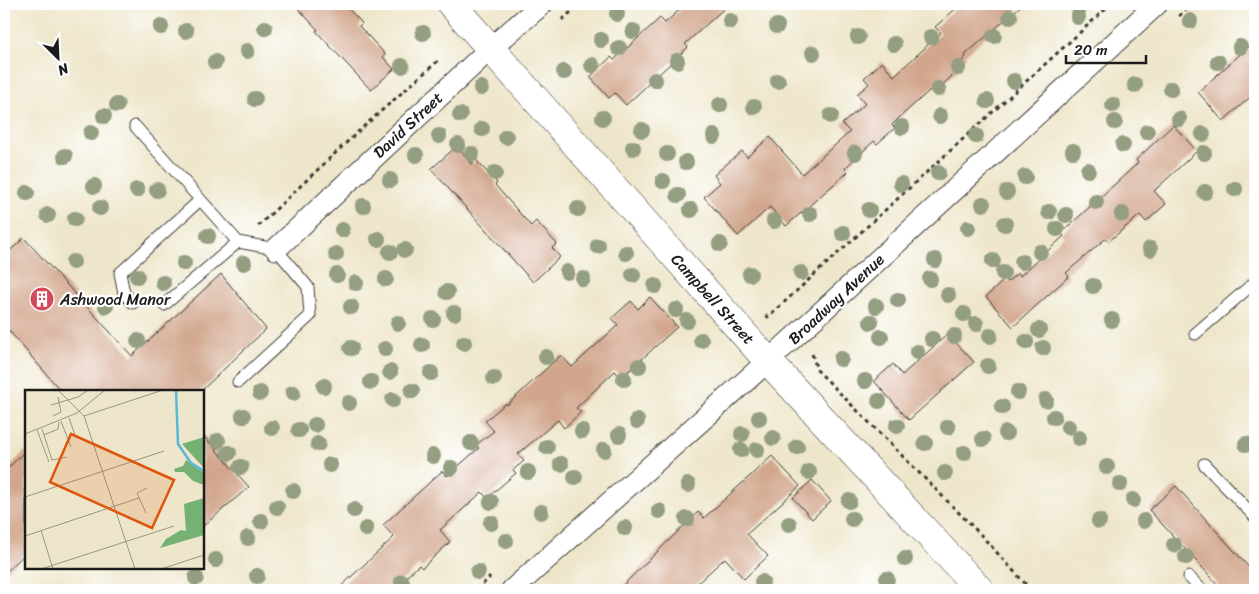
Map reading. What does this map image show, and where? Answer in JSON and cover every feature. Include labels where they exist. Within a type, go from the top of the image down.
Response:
[{"type":"street","name":"Campbell Street","points":[[451,4],[768,361],[980,590]]},
{"type":"street","name":"David Street","points":[[276,249],[491,48],[542,4]]},
{"type":"street","name":"Broadway Avenue","points":[[512,590],[768,361],[1157,4]]},
{"type":"lane","points":[[135,126],[238,242],[276,249],[308,287],[310,316],[238,382]]},
{"type":"lane","points":[[133,303],[124,293],[120,273],[200,200]]},
{"type":"lane","points":[[164,305],[238,242]]},
{"type":"lane","points":[[1195,334],[1255,282]]},
{"type":"lane","points":[[1204,464],[1255,518]]},
{"type":"lane","points":[[1189,577],[1202,590]]},
{"type":"path","points":[[762,310],[768,317],[1111,4]]},
{"type":"path","points":[[1177,17],[1192,4]]},
{"type":"path","points":[[810,350],[817,370],[980,534],[1031,590]]},
{"type":"path","points":[[477,590],[491,577]]},
{"type":"building","points":[[294,4],[344,4],[362,23],[359,26],[385,54],[383,57],[394,69],[371,90],[316,31],[318,30]]},
{"type":"building","points":[[686,4],[729,4],[685,44],[688,47],[626,105],[615,93],[609,98],[590,77],[611,57],[614,60],[660,18],[665,23]]},
{"type":"building","points":[[961,4],[1023,4],[965,55],[966,57],[956,66],[959,70],[941,86],[938,83],[901,116],[892,125],[895,128],[877,144],[874,141],[845,168],[848,172],[786,226],[770,207],[738,236],[704,197],[720,183],[714,175],[742,151],[747,157],[770,137],[802,174],[850,132],[842,124],[865,104],[857,94],[869,84],[864,78],[882,62],[894,76],[941,33],[935,27]]},
{"type":"building","points":[[1255,41],[1255,93],[1223,121],[1198,92]]},
{"type":"building","points":[[1173,125],[1197,151],[1154,191],[1166,204],[1146,222],[1140,215],[1108,242],[1105,239],[1066,273],[1069,276],[1013,327],[986,297],[1005,279],[1007,282],[1018,273],[1020,276],[1064,236],[1061,233],[1138,163],[1136,160]]},
{"type":"building","points":[[457,146],[472,164],[476,160],[531,226],[536,221],[557,244],[552,248],[560,257],[533,282],[431,169]]},
{"type":"building","name":"Ashwood Manor","points":[[24,238],[132,356],[221,274],[266,329],[202,390],[60,390],[4,325],[4,256]]},
{"type":"building","points":[[650,297],[677,327],[621,378],[615,371],[576,408],[581,412],[564,428],[558,420],[518,454],[524,461],[513,470],[516,473],[487,498],[482,492],[440,530],[450,542],[422,568],[419,565],[392,590],[337,590],[394,537],[383,525],[442,471],[447,476],[479,448],[476,445],[494,431],[485,421],[506,403],[507,405],[561,355],[572,367],[618,325],[612,318],[631,301],[638,309]]},
{"type":"building","points":[[948,334],[974,362],[909,420],[874,381],[893,364],[902,375]]},
{"type":"building","points":[[204,436],[249,487],[204,525]]},
{"type":"building","points":[[25,451],[25,554],[4,574],[4,472]]},
{"type":"building","points":[[772,456],[800,486],[747,534],[768,556],[744,579],[725,558],[690,590],[618,590],[698,512],[704,518]]},
{"type":"building","points":[[812,480],[831,501],[812,519],[793,498]]},
{"type":"building","points":[[1176,486],[1255,574],[1255,590],[1223,590],[1149,510]]},
{"type":"place","name":"Ashwood Manor","points":[[42,299]]}]
